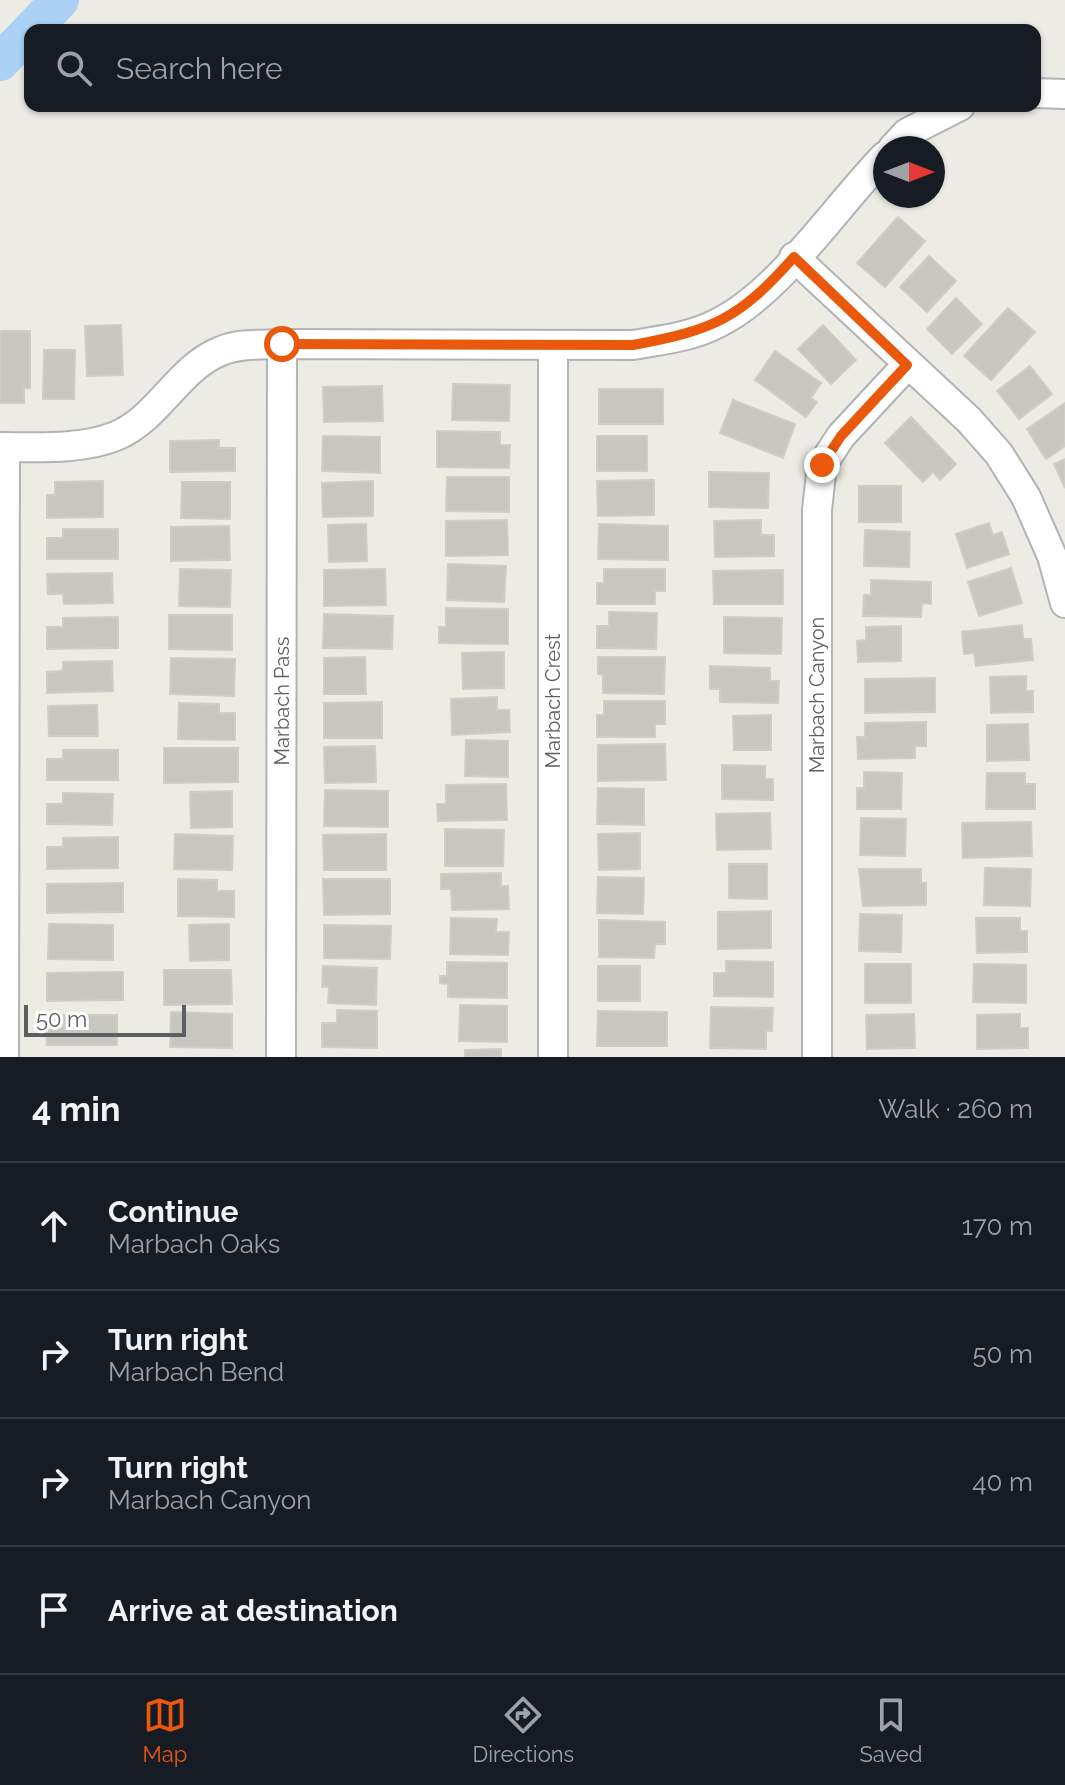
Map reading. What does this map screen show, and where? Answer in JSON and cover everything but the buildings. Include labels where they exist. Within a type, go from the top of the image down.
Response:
[{"type":"street","points":[[1041,93],[1065,94]]},
{"type":"street","points":[[904,136],[948,112]]},
{"type":"street","points":[[4,1057],[3,447],[50,446],[115,437],[135,426],[200,360],[224,349],[282,344],[633,345],[701,330],[740,311],[794,257],[873,169]]},
{"type":"street","points":[[794,257],[969,420],[999,454],[1026,497],[1047,544],[1065,603]]},
{"type":"street","name":"Marbach Pass","points":[[281,1057],[282,344]]},
{"type":"street","name":"Marbach Crest","points":[[553,345],[553,1057]]},
{"type":"street","name":"Marbach Canyon","points":[[817,1057],[817,510],[822,465],[841,436],[907,365]]},
{"type":"waterway","points":[[37,24],[60,0]]},
{"type":"waterway","points":[[0,62],[24,37]]},
{"type":"route","points":[[282,344],[633,345],[688,335],[715,325],[740,311],[768,287],[794,257],[907,365],[841,436],[822,465]]}]
